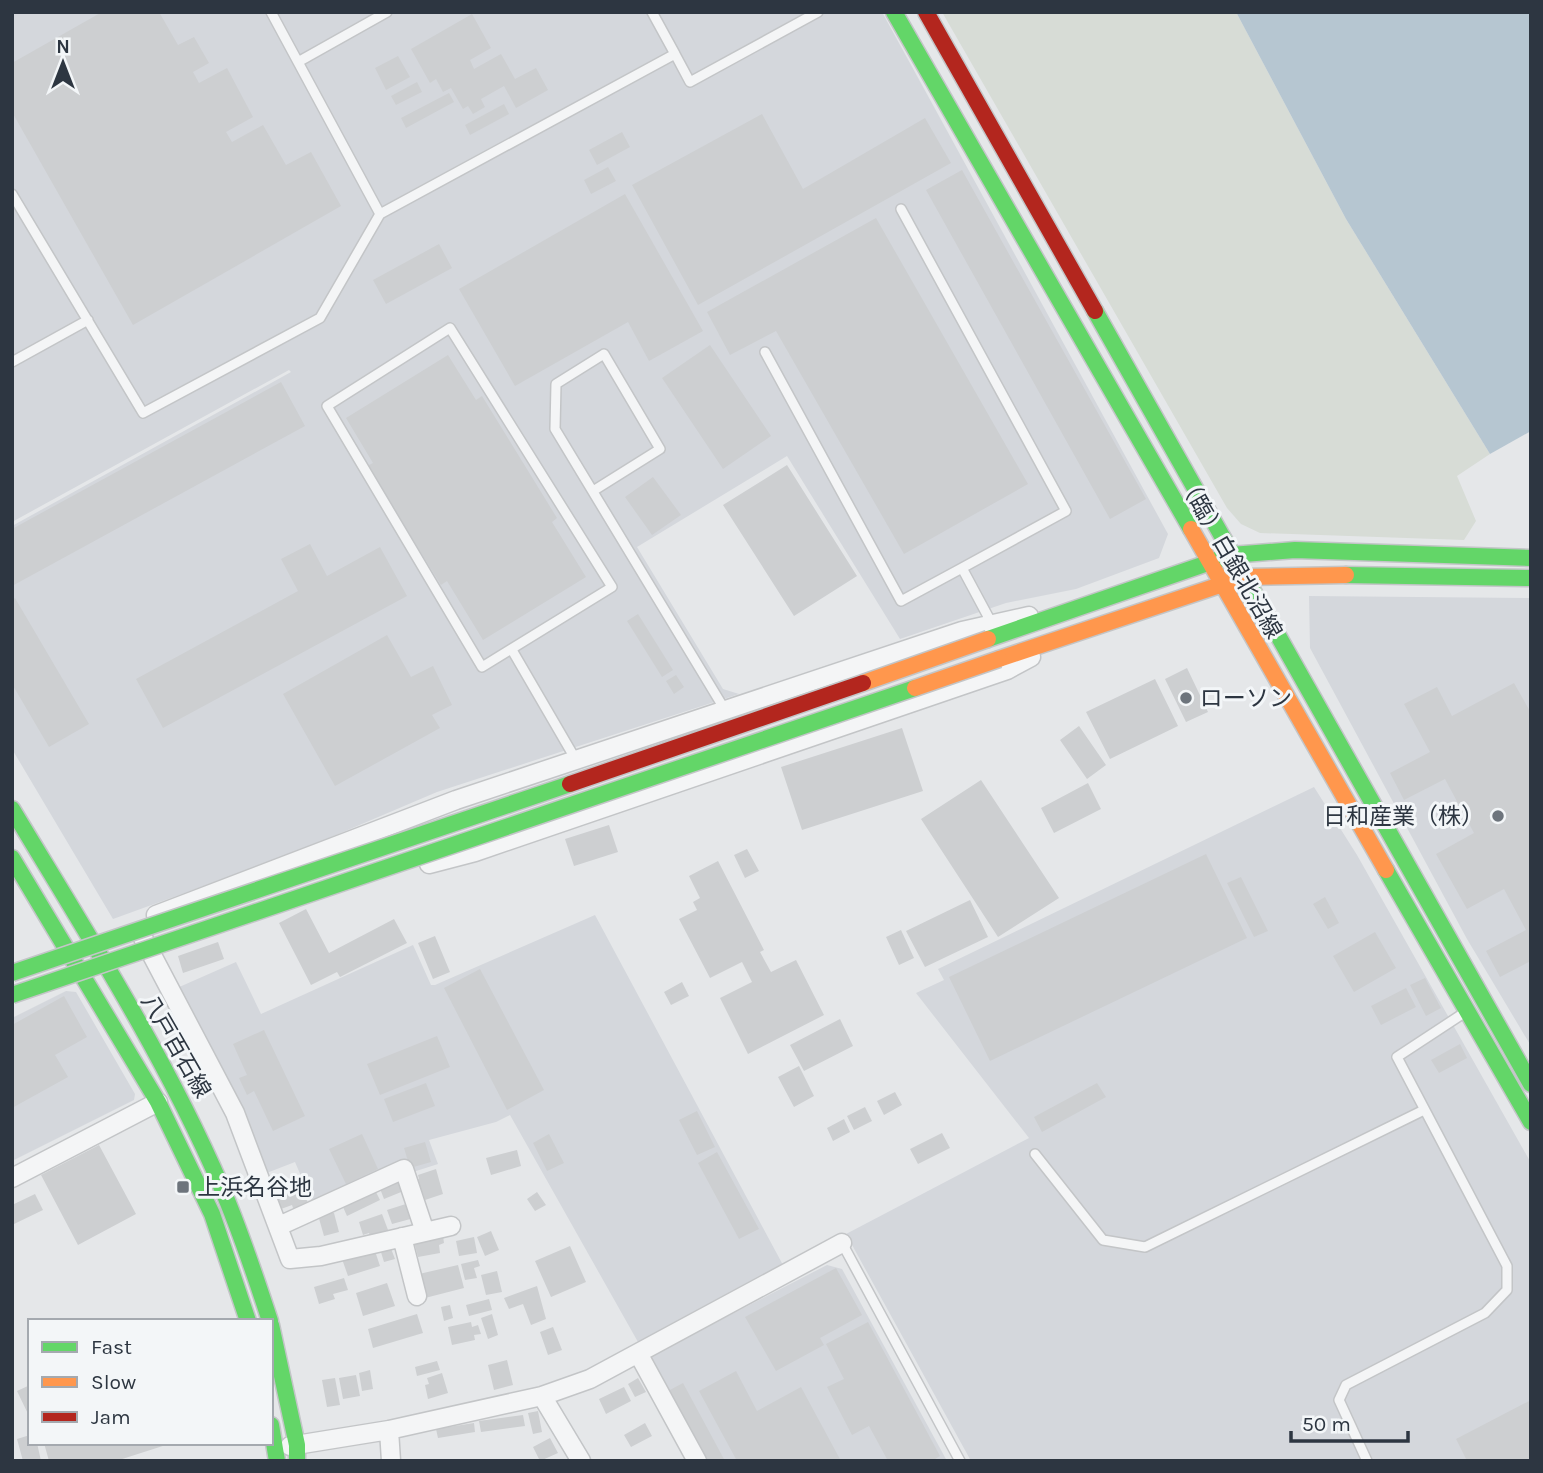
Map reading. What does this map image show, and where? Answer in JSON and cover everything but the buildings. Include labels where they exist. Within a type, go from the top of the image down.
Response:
[{"type":"street","name":"（臨）白銀北沼線","points":[[894,12],[1208,565],[1531,1122]]},
{"type":"street","name":"（臨）白銀北沼線","points":[[926,12],[1531,1084]]},
{"type":"street","points":[[99,955],[138,925],[171,907],[359,839],[456,800],[725,710],[989,630],[1058,612],[1208,565],[1231,555],[1295,550],[1531,558]]},
{"type":"street","points":[[12,995],[1244,577],[1320,574],[1531,578]]},
{"type":"street","points":[[12,973],[424,835],[989,630]]},
{"type":"street","points":[[12,985],[99,955],[148,952],[194,940],[378,877],[475,852],[1007,670],[1068,637]]},
{"type":"street","name":"八戸百石線","points":[[12,809],[180,1095],[234,1209],[270,1319]]},
{"type":"street","name":"八戸百石線","points":[[12,858],[158,1102],[212,1214],[247,1319]]},
{"type":"street","points":[[138,925],[148,952],[235,1113],[290,1259],[321,1256],[451,1226]]},
{"type":"street","points":[[12,1178],[158,1102]]},
{"type":"street","points":[[279,1226],[404,1169],[425,1231]]},
{"type":"street","points":[[402,1237],[417,1296]]},
{"type":"street","points":[[273,1437],[276,1455],[297,1453],[542,1396],[590,1379],[639,1355],[842,1243]]},
{"type":"street","name":"八戸百石線","points":[[273,1333],[297,1453]]},
{"type":"street","points":[[639,1355],[697,1461]]},
{"type":"street","points":[[542,1396],[582,1461]]},
{"type":"street","points":[[389,1430],[391,1461]]},
{"type":"lane","points":[[271,12],[380,214]]},
{"type":"lane","points":[[298,62],[387,12]]},
{"type":"lane","points":[[652,12],[690,82],[818,12]]},
{"type":"lane","points":[[12,194],[143,413],[320,317],[380,214],[675,54]]},
{"type":"lane","points":[[765,352],[901,601],[1066,511],[901,209]]},
{"type":"lane","points":[[12,362],[88,320]]},
{"type":"lane","points":[[450,328],[612,587],[512,650],[482,667],[327,406],[450,328]]},
{"type":"lane","points":[[593,491],[660,449],[604,354],[556,384],[555,429],[725,710]]},
{"type":"lane","points":[[962,568],[989,630]]},
{"type":"lane","points":[[512,650],[576,760]]},
{"type":"lane","points":[[1367,1461],[1339,1400],[1346,1385],[1380,1371],[1485,1313],[1507,1290],[1507,1266],[1397,1057],[1484,1002]]},
{"type":"lane","points":[[1035,1154],[1103,1240],[1145,1247],[1424,1110]]},
{"type":"lane","points":[[842,1243],[960,1461]]},
{"type":"shaded area","points":[[12,12],[882,12],[1168,534],[1159,558],[1076,589],[1006,603],[900,639],[787,456],[637,547],[723,689],[739,694],[437,792],[289,855],[113,919],[12,749],[12,526],[291,372],[289,370],[12,522]]},
{"type":"shaded area","points":[[942,12],[1236,12],[1346,219],[1490,454],[1457,476],[1476,521],[1464,540],[1260,533],[1241,524],[1227,508]]},
{"type":"shaded area","points":[[1309,596],[1531,598],[1531,1046],[1467,939],[1310,648]]},
{"type":"shaded area","points":[[1314,787],[1357,855],[1531,1163],[1531,1461],[971,1461],[846,1234],[1029,1138],[916,993],[944,980],[938,969]]},
{"type":"shaded area","points":[[595,915],[783,1265],[638,1342],[510,1115],[496,1122],[429,1140],[438,1164],[313,1204],[295,1162],[264,1174],[177,988],[236,962],[261,1014],[413,945],[431,985],[435,985]]},
{"type":"shaded area","points":[[66,991],[76,992],[135,1094],[134,1100],[12,1161],[12,1018]]},
{"type":"shaded area","points":[[827,1265],[842,1269],[947,1461],[706,1461],[649,1357]]},
{"type":"water","points":[[1236,12],[1531,12],[1531,431],[1490,454],[1346,219]]},
{"type":"traffic: fast","points":[[894,12],[1191,529]]},
{"type":"traffic: fast","points":[[1095,311],[1531,1084]]},
{"type":"traffic: fast","points":[[988,639],[1231,555],[1295,550],[1531,558]]},
{"type":"traffic: fast","points":[[1346,575],[1531,578]]},
{"type":"traffic: fast","points":[[12,995],[915,688]]},
{"type":"traffic: fast","points":[[12,973],[570,784]]},
{"type":"traffic: fast","points":[[12,809],[123,994],[175,1089],[228,1203],[269,1319]]},
{"type":"traffic: fast","points":[[12,858],[158,1102],[212,1214],[247,1319]]},
{"type":"traffic: fast","points":[[1386,870],[1531,1122]]},
{"type":"traffic: fast","points":[[273,1334],[297,1445],[297,1461]]},
{"type":"traffic: fast","points":[[273,1437],[277,1461]]},
{"type":"traffic: slow","points":[[1191,529],[1386,870]]},
{"type":"traffic: slow","points":[[999,659],[1244,577],[1346,575]]},
{"type":"traffic: slow","points":[[863,683],[988,639]]},
{"type":"traffic: slow","points":[[915,688],[999,659]]},
{"type":"traffic: jam","points":[[926,12],[1095,311]]},
{"type":"traffic: jam","points":[[570,784],[863,683]]},
{"type":"place","name":"ローソン","points":[[1186,698]]},
{"type":"place","name":"日和産業（株）","points":[[1498,816]]},
{"type":"place","name":"上浜名谷地","points":[[183,1187]]}]
